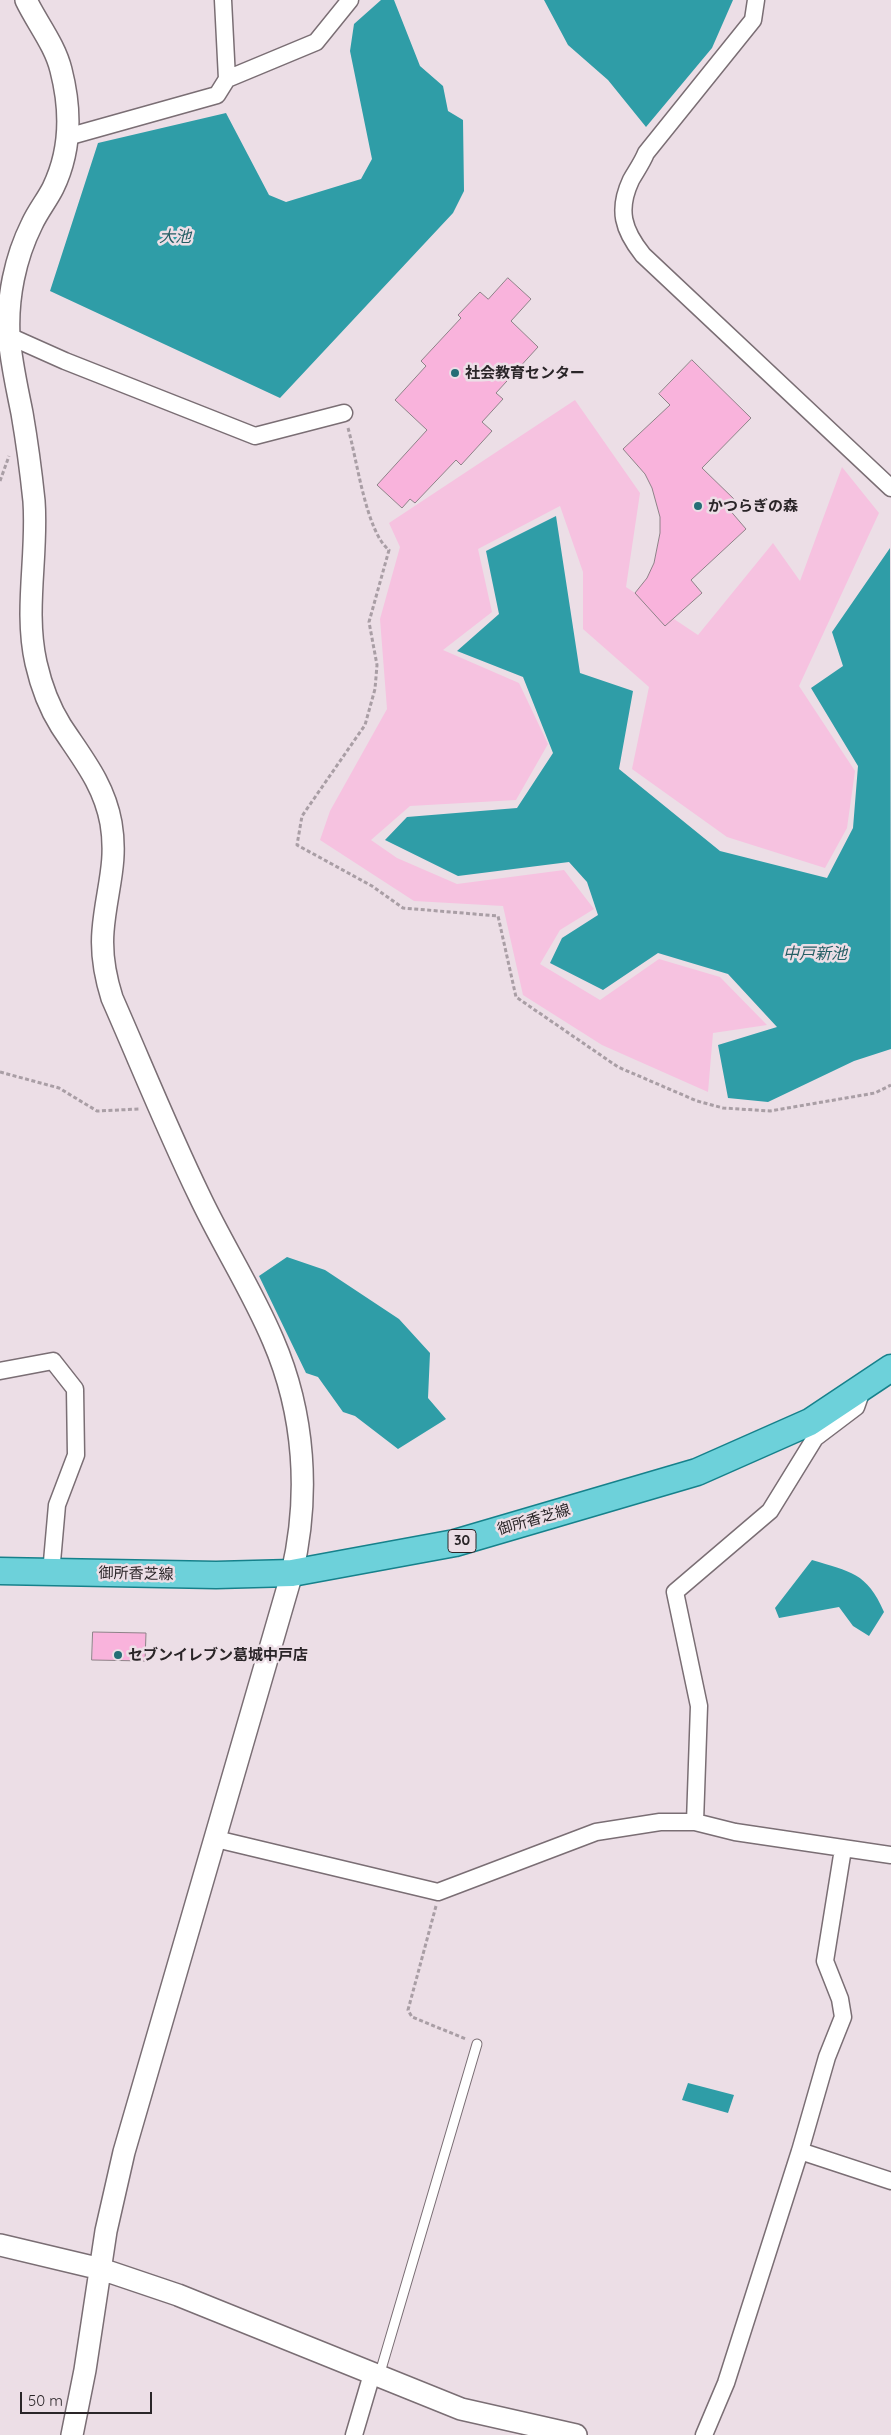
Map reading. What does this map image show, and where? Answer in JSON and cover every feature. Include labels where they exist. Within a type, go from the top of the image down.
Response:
[{"type":"main road","name":"御所香芝線","points":[[0,1572],[292,1573],[373,1560],[473,1538],[697,1472],[806,1435],[863,1386],[891,1368]]},
{"type":"street","points":[[26,0],[60,67],[68,102],[67,137],[62,162],[53,188],[32,223],[22,246],[11,297],[10,336],[34,503],[32,628],[36,662],[49,704],[95,777],[107,807],[114,861],[103,932],[105,974],[112,998],[200,1198],[269,1332],[284,1370],[299,1431],[303,1466],[301,1524],[292,1573],[124,2152],[108,2223],[85,2370],[72,2435]]},
{"type":"street","points":[[67,137],[217,95],[227,79],[223,0]]},
{"type":"street","points":[[227,79],[316,42],[350,0]]},
{"type":"street","points":[[756,0],[753,20],[646,153],[640,168],[632,179],[622,213],[629,237],[643,255],[891,488]]},
{"type":"street","points":[[10,336],[65,361],[254,436],[344,413]]},
{"type":"street","points":[[0,1371],[53,1361],[75,1389],[76,1455],[57,1505],[51,1572]]},
{"type":"street","points":[[694,1822],[699,1706],[675,1592],[770,1510],[806,1435]]},
{"type":"street","points":[[216,1839],[440,1891],[596,1832],[660,1822],[694,1822],[735,1832],[843,1850],[891,1855]]},
{"type":"street","points":[[704,2435],[726,2384],[800,2151],[827,2057],[843,2017],[840,1999],[825,1961],[843,1850]]},
{"type":"street","points":[[800,2151],[891,2181]]},
{"type":"street","points":[[0,2245],[101,2269],[178,2295],[461,2409],[576,2435]]},
{"type":"street","points":[[354,2435],[375,2375]]},
{"type":"lane","points":[[375,2375],[477,2044]]},
{"type":"path","points":[[344,413],[373,528],[382,545],[389,550],[369,622],[377,665],[375,689],[365,725],[302,816],[297,845],[372,886],[403,908],[498,916],[516,997],[618,1067],[697,1101],[723,1108],[770,1111],[875,1093],[891,1085]]},
{"type":"path","points":[[0,1072],[59,1088],[97,1111],[160,1108]]},
{"type":"path","points":[[440,1891],[408,2010],[412,2018],[477,2044]]},
{"type":"shaded area","points":[[575,400],[640,493],[626,587],[698,635],[773,543],[800,581],[842,467],[879,513],[799,686],[855,771],[847,828],[825,868],[727,837],[632,769],[649,687],[583,629],[583,572],[560,506],[478,549],[492,612],[443,650],[519,683],[548,744],[516,800],[410,806],[371,840],[397,858],[457,884],[564,870],[594,909],[560,930],[540,964],[600,1000],[659,959],[720,977],[767,1025],[713,1033],[708,1092],[602,1045],[523,995],[503,906],[414,901],[320,840],[330,811],[387,709],[380,619],[400,547],[389,523]]},
{"type":"water","name":"大池","points":[[381,0],[394,0],[420,66],[443,86],[448,111],[463,120],[464,191],[453,213],[280,398],[50,291],[98,143],[226,113],[269,195],[286,202],[361,179],[372,159],[350,51],[354,24]]},
{"type":"water","points":[[544,0],[733,0],[712,48],[646,127],[608,80],[568,45]]},
{"type":"water","name":"中戸新池","points":[[556,516],[580,673],[633,691],[619,769],[720,851],[827,878],[853,828],[858,766],[811,688],[843,666],[832,632],[890,548],[891,1049],[854,1061],[768,1102],[728,1098],[718,1045],[777,1027],[728,974],[658,953],[603,990],[550,963],[562,938],[598,915],[587,882],[569,862],[458,876],[385,840],[407,817],[517,808],[553,753],[523,677],[457,651],[499,614],[486,551]]},
{"type":"water","points":[[287,1257],[325,1270],[399,1319],[430,1353],[428,1398],[446,1419],[398,1449],[355,1416],[343,1412],[318,1377],[306,1373],[259,1276]]},
{"type":"water","points":[[812,1560],[856,1575],[871,1589],[884,1612],[869,1636],[853,1626],[839,1607],[779,1618],[775,1608]]},
{"type":"water","points":[[688,2083],[734,2095],[728,2113],[682,2100]]},
{"type":"building","points":[[508,278],[531,299],[511,321],[538,347],[496,393],[503,399],[482,422],[492,431],[461,465],[456,460],[415,503],[410,499],[402,508],[377,485],[427,430],[395,400],[426,366],[421,361],[461,318],[458,315],[480,292],[488,299]]},
{"type":"building","points":[[692,360],[751,418],[702,468],[736,501],[728,508],[746,529],[691,580],[702,593],[665,626],[635,593],[647,578],[654,563],[660,533],[660,517],[652,488],[645,474],[623,449],[670,405],[659,394]]},
{"type":"building","points":[[93,1632],[146,1633],[145,1661],[92,1660]]},
{"type":"place","name":"社会教育センター","points":[[455,373]]},
{"type":"place","name":"かつらぎの森","points":[[698,506]]},
{"type":"place","name":"セブンイレブン葛城中戸店","points":[[118,1655]]}]
